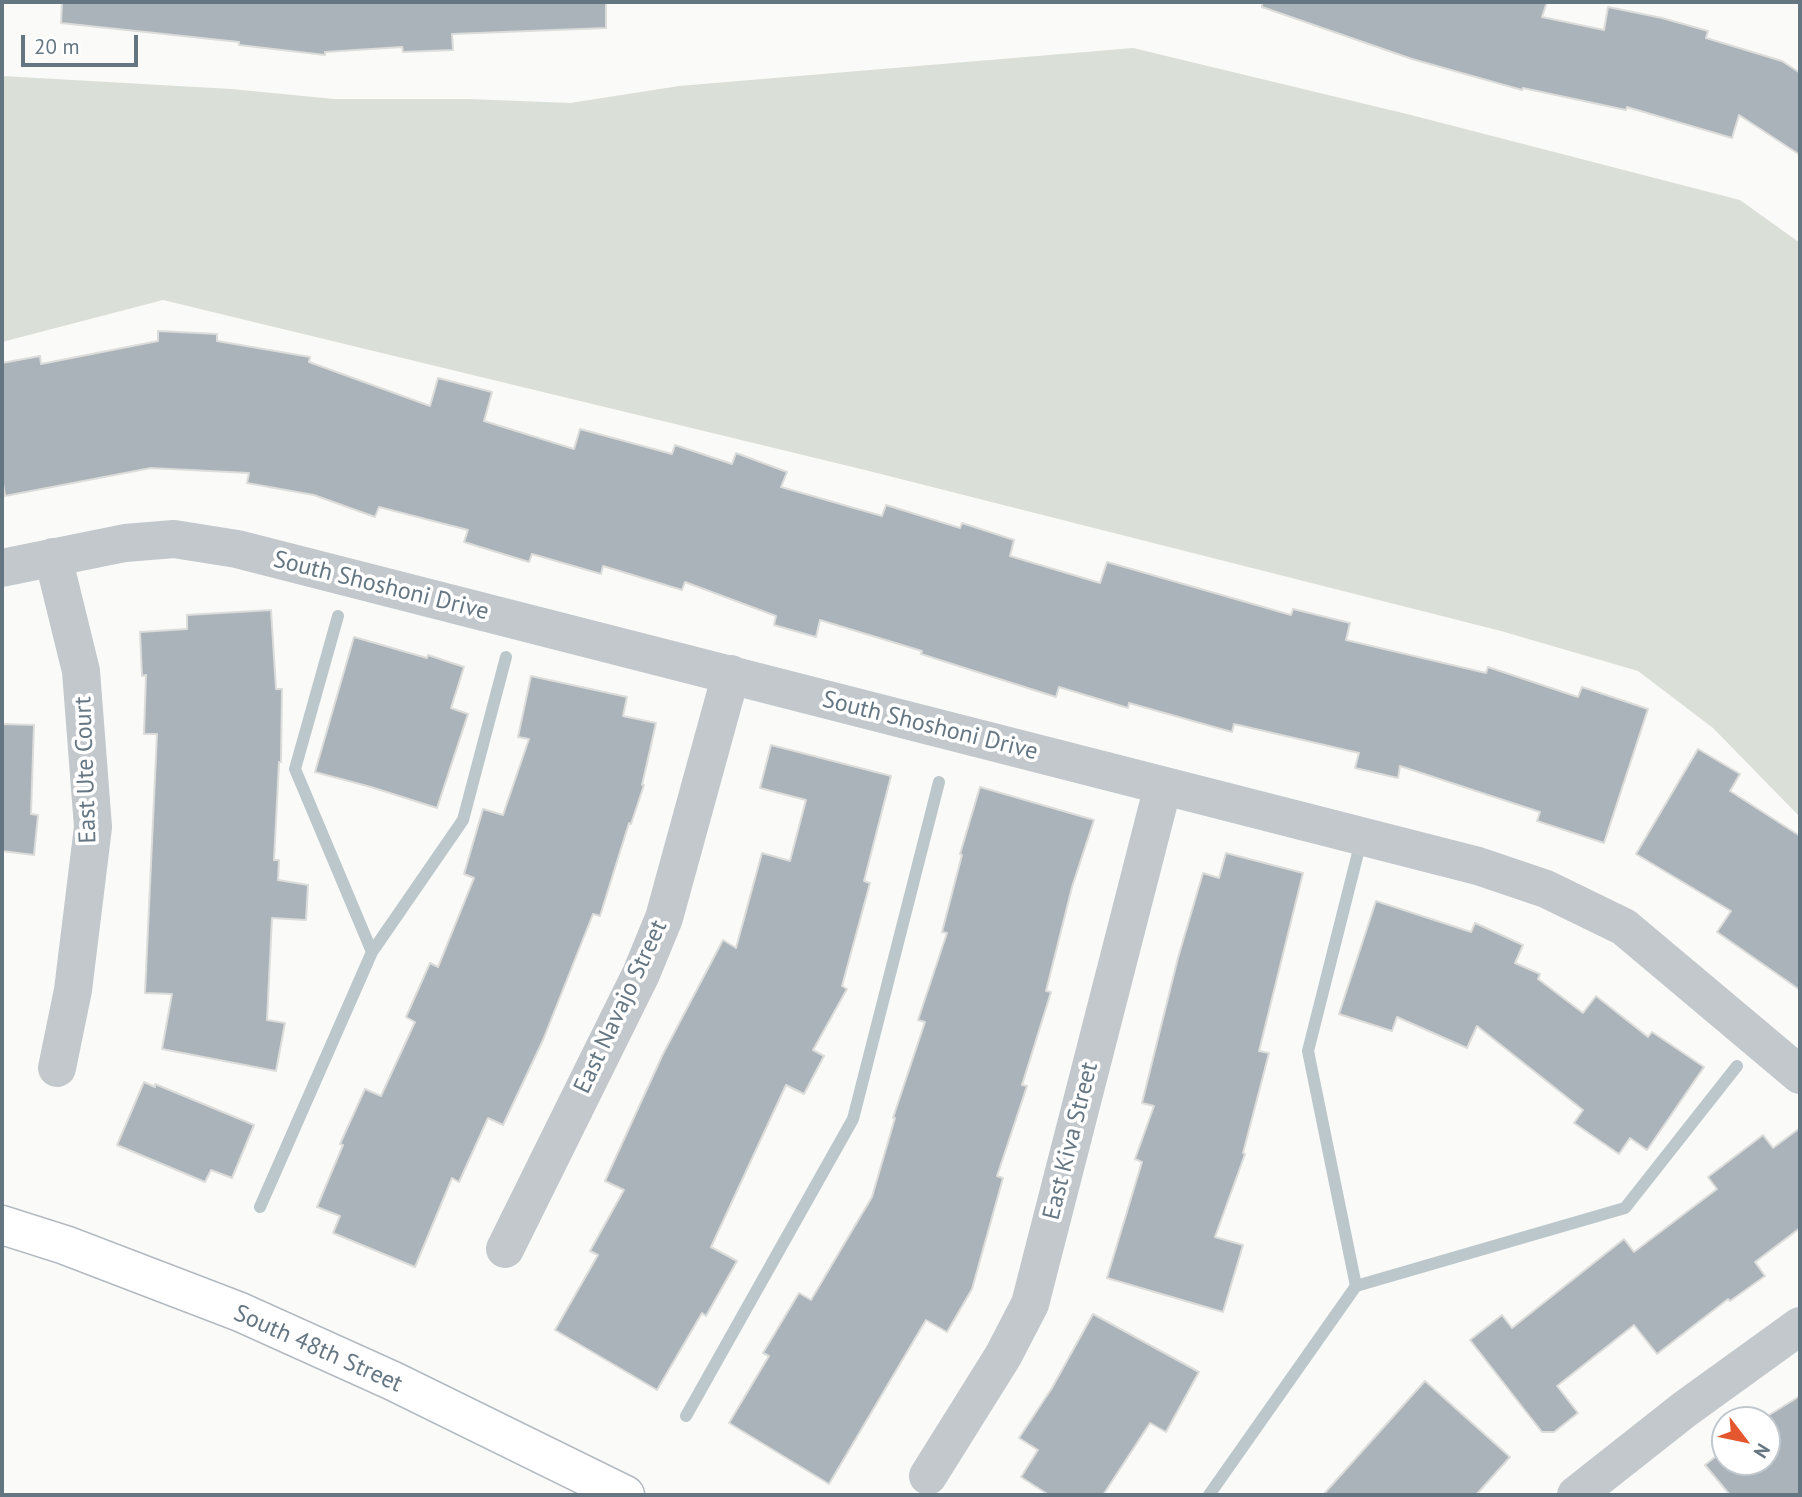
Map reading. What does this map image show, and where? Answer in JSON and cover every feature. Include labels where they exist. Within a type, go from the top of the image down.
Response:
[{"type":"main road","name":"South 48th Street","points":[[2,1224],[65,1245],[240,1312],[393,1381],[625,1495]]},
{"type":"street","name":"South Shoshoni Drive","points":[[2,568],[125,543],[174,538],[237,549],[1478,866],[1546,889],[1624,927],[1800,1074]]},
{"type":"street","name":"East Ute Court","points":[[53,557],[81,671],[93,827],[73,990],[57,1068]]},
{"type":"street","name":"East Navajo Street","points":[[505,1249],[641,974],[664,918],[731,674]]},
{"type":"street","name":"East Kiva Street","points":[[928,1476],[1003,1356],[1030,1304],[1163,786]]},
{"type":"street","points":[[1576,1495],[1685,1409],[1800,1326]]},
{"type":"shaded area","points":[[1133,48],[1411,115],[1740,200],[1800,243],[1800,817],[1713,728],[1638,671],[1501,631],[865,470],[163,300],[2,342],[2,76],[231,89],[334,99],[468,99],[570,103],[679,86]]},
{"type":"building","points":[[62,2],[606,2],[606,28],[452,34],[453,50],[403,52],[402,47],[325,52],[325,55],[239,45],[239,42],[61,23]]},
{"type":"building","points":[[1262,2],[1547,2],[1542,17],[1604,30],[1608,7],[1708,31],[1706,38],[1782,61],[1800,73],[1800,155],[1739,115],[1732,138],[1627,107],[1626,110],[1523,88],[1522,90],[1412,59],[1262,7]]},
{"type":"building","points":[[158,331],[217,334],[217,341],[310,357],[309,362],[430,406],[438,378],[492,392],[484,421],[574,449],[580,429],[672,454],[675,445],[732,464],[736,453],[787,472],[781,487],[882,516],[886,505],[960,528],[962,523],[1014,540],[1010,556],[1100,583],[1107,562],[1291,615],[1293,609],[1350,623],[1346,640],[1486,673],[1488,667],[1578,697],[1582,687],[1648,709],[1604,843],[1537,821],[1540,812],[1400,766],[1398,778],[1355,768],[1359,753],[1234,724],[1232,732],[1129,703],[1128,708],[1059,687],[1056,697],[921,654],[922,651],[820,620],[816,637],[774,625],[776,616],[685,582],[682,590],[603,566],[601,574],[532,554],[529,562],[464,542],[468,530],[379,507],[375,517],[314,495],[247,483],[249,473],[151,468],[5,496],[2,477],[2,363],[40,356],[41,364],[158,341]]},
{"type":"building","points":[[271,610],[276,689],[282,689],[281,762],[274,860],[279,860],[278,880],[308,885],[306,920],[272,918],[267,1020],[285,1023],[276,1071],[162,1049],[172,994],[145,993],[157,734],[144,734],[146,675],[142,676],[140,632],[187,629],[187,615]]},
{"type":"building","points":[[354,637],[427,658],[428,655],[464,667],[451,708],[468,714],[437,808],[315,772]]},
{"type":"building","points":[[531,676],[627,697],[623,716],[656,723],[644,785],[631,824],[629,823],[600,916],[593,914],[543,1040],[503,1125],[488,1118],[459,1182],[452,1178],[415,1267],[333,1233],[340,1216],[317,1207],[343,1145],[340,1144],[365,1089],[381,1096],[415,1022],[406,1017],[430,963],[438,967],[474,878],[464,874],[483,809],[503,815],[529,739],[518,737]]},
{"type":"building","points":[[2,724],[34,725],[31,814],[38,815],[34,855],[2,851]]},
{"type":"building","points":[[771,745],[891,776],[864,881],[870,883],[842,986],[847,989],[813,1050],[824,1056],[804,1094],[786,1085],[711,1247],[737,1261],[706,1316],[702,1313],[657,1390],[555,1330],[598,1255],[590,1251],[624,1190],[605,1181],[663,1054],[723,940],[736,948],[762,853],[790,861],[806,800],[760,788]]},
{"type":"building","points":[[1698,749],[1740,774],[1730,791],[1800,836],[1800,990],[1717,932],[1731,911],[1636,854]]},
{"type":"building","points":[[980,787],[1094,820],[1072,887],[1046,991],[1051,992],[1022,1085],[1027,1086],[997,1176],[1003,1178],[972,1289],[947,1332],[926,1320],[829,1484],[729,1423],[769,1356],[763,1353],[799,1293],[811,1300],[872,1197],[893,1118],[925,1022],[918,1020],[947,933],[942,932],[962,855],[960,854]]},
{"type":"building","points":[[1226,853],[1303,873],[1259,1051],[1269,1053],[1243,1153],[1245,1154],[1215,1237],[1243,1245],[1223,1312],[1107,1278],[1142,1162],[1135,1159],[1154,1106],[1142,1103],[1178,958],[1203,873],[1219,878]]},
{"type":"building","points":[[1376,901],[1471,932],[1475,923],[1523,945],[1515,963],[1540,974],[1538,979],[1583,1013],[1596,996],[1648,1037],[1652,1032],[1704,1067],[1647,1150],[1630,1138],[1619,1154],[1574,1123],[1583,1110],[1477,1026],[1467,1048],[1397,1017],[1392,1031],[1339,1014]]},
{"type":"building","points":[[144,1082],[155,1087],[155,1084],[254,1125],[232,1178],[211,1170],[205,1182],[117,1145]]},
{"type":"building","points":[[1800,1128],[1800,1228],[1755,1262],[1765,1276],[1730,1301],[1728,1299],[1657,1354],[1634,1325],[1557,1386],[1578,1413],[1554,1432],[1542,1432],[1470,1340],[1502,1315],[1512,1328],[1624,1239],[1634,1252],[1717,1189],[1708,1177],[1763,1135],[1773,1148]]},
{"type":"building","points":[[1093,1314],[1199,1372],[1166,1432],[1150,1423],[1103,1495],[1049,1495],[1021,1477],[1038,1450],[1019,1438],[1052,1388]]},
{"type":"building","points":[[1425,1381],[1510,1457],[1476,1495],[1323,1495]]},
{"type":"building","points":[[1800,1396],[1800,1495],[1730,1495],[1714,1476],[1781,1476],[1781,1408]]},
{"type":"building","points":[[1711,1460],[1711,1472],[1705,1465]]},
{"type":"waterway","points":[[260,1207],[372,952],[295,769],[338,616]]},
{"type":"waterway","points":[[372,952],[463,820],[506,657]]},
{"type":"waterway","points":[[686,1416],[853,1119],[939,782]]},
{"type":"waterway","points":[[1209,1495],[1356,1286],[1308,1051],[1361,841]]},
{"type":"waterway","points":[[1356,1286],[1625,1208],[1737,1066]]}]
